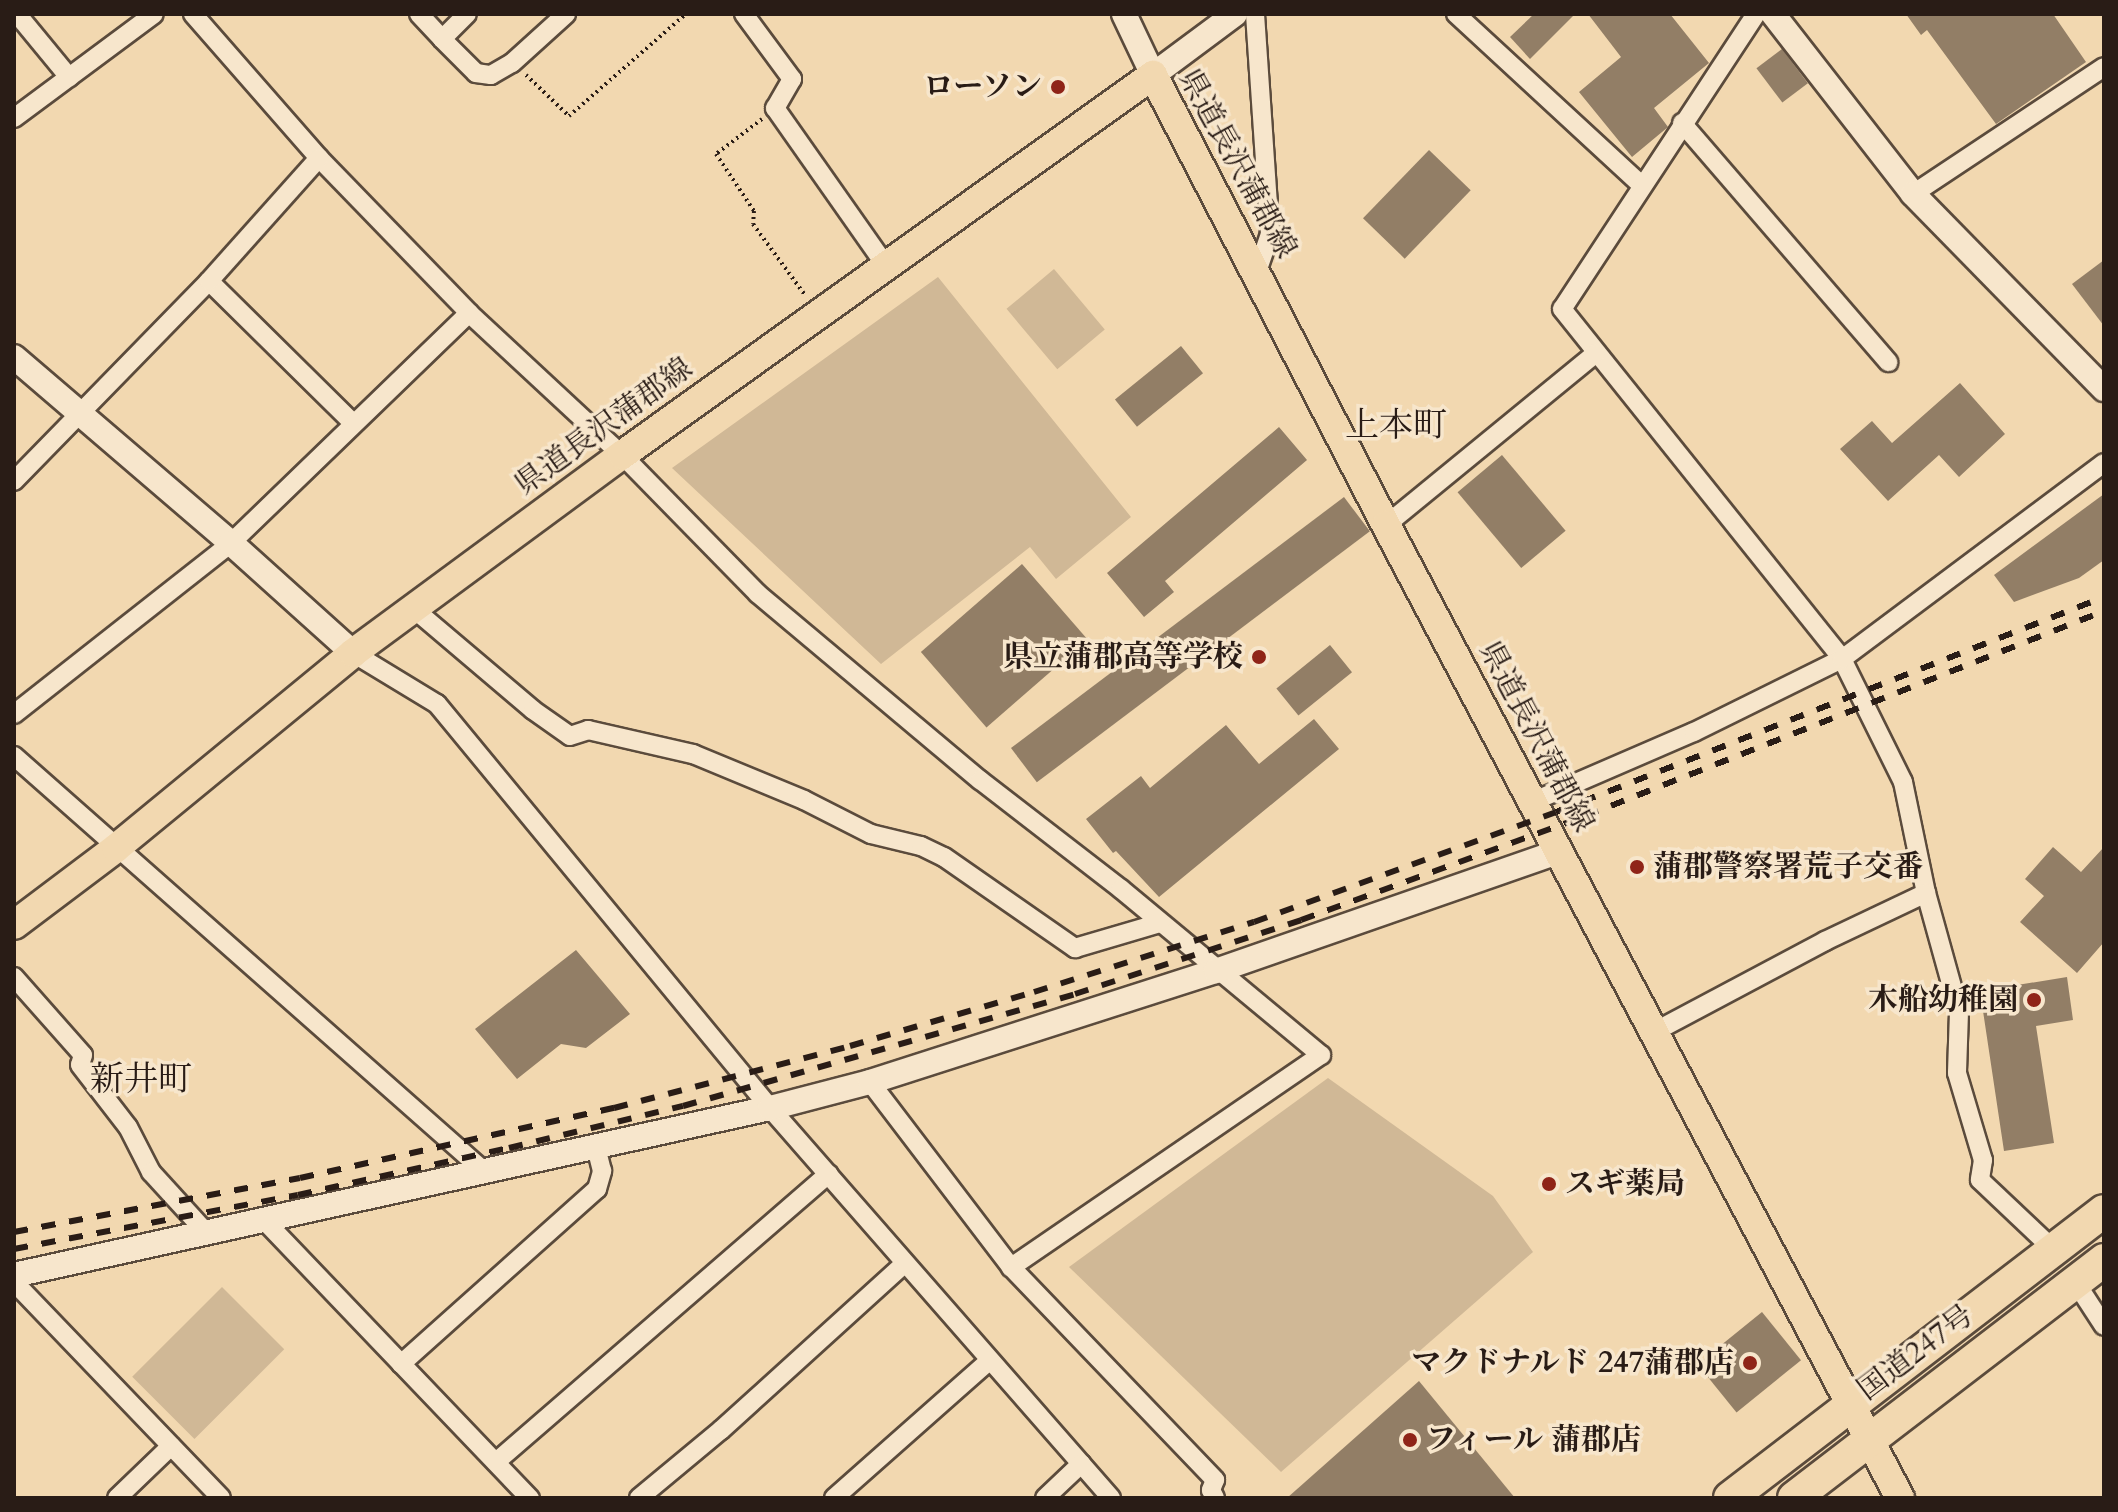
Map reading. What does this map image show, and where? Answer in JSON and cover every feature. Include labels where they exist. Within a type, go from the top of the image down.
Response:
[{"type":"highway","name":"国道247号","points":[[1730,1498],[2104,1211]]},
{"type":"highway","name":"国道247号","points":[[1794,1498],[2104,1260]]},
{"type":"main road","name":"県道長沢蒲郡線","points":[[14,925],[116,848],[353,653],[622,455],[1153,75],[1386,525],[1900,1498]]},
{"type":"street","points":[[17,14],[69,77]]},
{"type":"street","points":[[14,118],[154,14]]},
{"type":"street","points":[[193,14],[319,158],[469,313],[622,455],[770,604],[968,771],[1321,1055],[1011,1267]]},
{"type":"street","points":[[419,14],[476,73],[491,75],[512,63],[566,14]]},
{"type":"street","points":[[442,39],[467,14]]},
{"type":"street","points":[[744,14],[792,79],[775,108],[886,266]]},
{"type":"street","points":[[1124,14],[1153,75],[1235,14]]},
{"type":"street","points":[[1255,14],[1270,234],[1257,272]]},
{"type":"street","points":[[1456,14],[1641,185]]},
{"type":"street","points":[[1756,14],[1562,309],[1842,659],[1903,782],[1926,893],[1945,952],[1959,1012],[1957,1073],[1983,1160],[1980,1180],[2053,1249]]},
{"type":"street","points":[[1773,14],[1913,194],[2104,389]]},
{"type":"street","points":[[1913,194],[2104,67]]},
{"type":"street","points":[[1682,123],[1888,362]]},
{"type":"street","points":[[14,481],[209,281],[319,158]]},
{"type":"street","points":[[209,281],[353,423]]},
{"type":"street","points":[[14,714],[231,543],[469,313]]},
{"type":"street","points":[[1386,525],[1595,354]]},
{"type":"street","points":[[14,357],[231,543],[353,653],[437,704],[770,1108],[1111,1498]]},
{"type":"street","points":[[1532,802],[1694,732],[1842,659],[2104,463]]},
{"type":"street","points":[[414,609],[533,710],[570,736],[588,730],[693,754],[804,800],[871,834],[921,846],[944,857],[1016,910],[1075,948],[1160,923]]},
{"type":"street","points":[[14,756],[485,1172]]},
{"type":"street","points":[[14,1275],[204,1230],[485,1172],[770,1108],[870,1082],[1216,971],[1558,852]]},
{"type":"street","points":[[1654,1032],[1825,941],[1926,893]]},
{"type":"street","points":[[14,977],[83,1055],[80,1065],[128,1127],[151,1172],[204,1230]]},
{"type":"street","points":[[870,1082],[1011,1267],[1215,1480],[1211,1490],[1215,1498]]},
{"type":"street","points":[[401,1364],[597,1189],[602,1171],[596,1147]]},
{"type":"street","points":[[496,1462],[828,1174]]},
{"type":"street","points":[[262,1218],[530,1498]]},
{"type":"street","points":[[639,1498],[721,1430],[905,1263]]},
{"type":"street","points":[[14,1282],[221,1498]]},
{"type":"street","points":[[2076,1283],[2104,1326]]},
{"type":"street","points":[[834,1498],[990,1360]]},
{"type":"street","points":[[117,1498],[171,1446]]},
{"type":"street","points":[[1045,1498],[1081,1464]]},
{"type":"path","points":[[512,63],[569,116],[686,14]]},
{"type":"path","points":[[775,108],[716,154],[754,211],[753,224],[818,314]]},
{"type":"shaded area","points":[[1054,269],[1105,330],[1057,369],[1007,309]]},
{"type":"shaded area","points":[[938,277],[1131,517],[1056,579],[1030,547],[881,664],[672,468]]},
{"type":"shaded area","points":[[1328,1078],[1493,1196],[1533,1252],[1281,1472],[1069,1267]]},
{"type":"shaded area","points":[[222,1287],[284,1349],[194,1439],[132,1377]]},
{"type":"building","points":[[1534,14],[1575,14],[1530,59],[1510,37]]},
{"type":"building","points":[[1588,14],[1670,14],[1709,63],[1654,108],[1668,127],[1632,157],[1579,92],[1621,57]]},
{"type":"building","points":[[1906,14],[2053,14],[2086,62],[1996,124],[1927,30],[1921,35]]},
{"type":"building","points":[[1782,49],[1808,83],[1782,103],[1756,68]]},
{"type":"building","points":[[1429,150],[1471,190],[1405,259],[1363,218]]},
{"type":"building","points":[[2104,260],[2104,326],[2072,284]]},
{"type":"building","points":[[1181,346],[1203,373],[1137,427],[1115,399]]},
{"type":"building","points":[[1960,383],[2005,434],[1959,477],[1939,455],[1888,501],[1840,449],[1872,421],[1892,443]]},
{"type":"building","points":[[1279,427],[1307,460],[1165,581],[1174,592],[1144,617],[1107,573]]},
{"type":"building","points":[[1502,455],[1566,531],[1521,568],[1458,492]]},
{"type":"building","points":[[2104,494],[2104,560],[2079,578],[2014,602],[1994,575]]},
{"type":"building","points":[[1344,497],[1370,531],[1037,782],[1011,748]]},
{"type":"building","points":[[1022,564],[1088,639],[986,727],[921,652]]},
{"type":"building","points":[[1330,645],[1352,672],[1298,716],[1276,688]]},
{"type":"building","points":[[1314,719],[1339,749],[1159,897],[1116,851],[1113,853],[1086,819],[1141,776],[1150,788],[1226,725],[1259,764]]},
{"type":"building","points":[[2053,847],[2081,872],[2104,847],[2104,942],[2077,973],[2020,922],[2044,896],[2025,879]]},
{"type":"building","points":[[576,950],[630,1014],[586,1048],[561,1044],[517,1079],[475,1029]]},
{"type":"building","points":[[2067,977],[2073,1020],[2036,1026],[2054,1143],[2004,1151],[1980,991]]},
{"type":"building","name":"マクドナルド 247蒲郡店","points":[[1762,1312],[1801,1360],[1737,1412],[1697,1364]]},
{"type":"building","name":"フィール 蒲郡店","points":[[1419,1381],[1515,1498],[1287,1498]]},
{"type":"railway","points":[[14,1232],[300,1178],[614,1108],[850,1046],[1034,992],[1254,922],[1556,812],[2104,597]]},
{"type":"railway","points":[[14,1249],[298,1195],[509,1148],[683,1106],[1075,994],[1301,920],[1585,816],[2104,611]]},
{"type":"place","name":"ローソン","points":[[1058,87]]},
{"type":"place","name":"県立蒲郡高等学校","points":[[1259,657]]},
{"type":"place","name":"蒲郡警察署荒子交番","points":[[1637,867]]},
{"type":"place","name":"木船幼稚園","points":[[2034,1000]]},
{"type":"place","name":"スギ薬局","points":[[1549,1184]]},
{"type":"place","name":"マクドナルド 247蒲郡店","points":[[1750,1363]]},
{"type":"place","name":"フィール 蒲郡店","points":[[1410,1440]]},
{"type":"district","name":"上本町","points":[[1396,426]]},
{"type":"district","name":"新井町","points":[[141,1080]]}]
